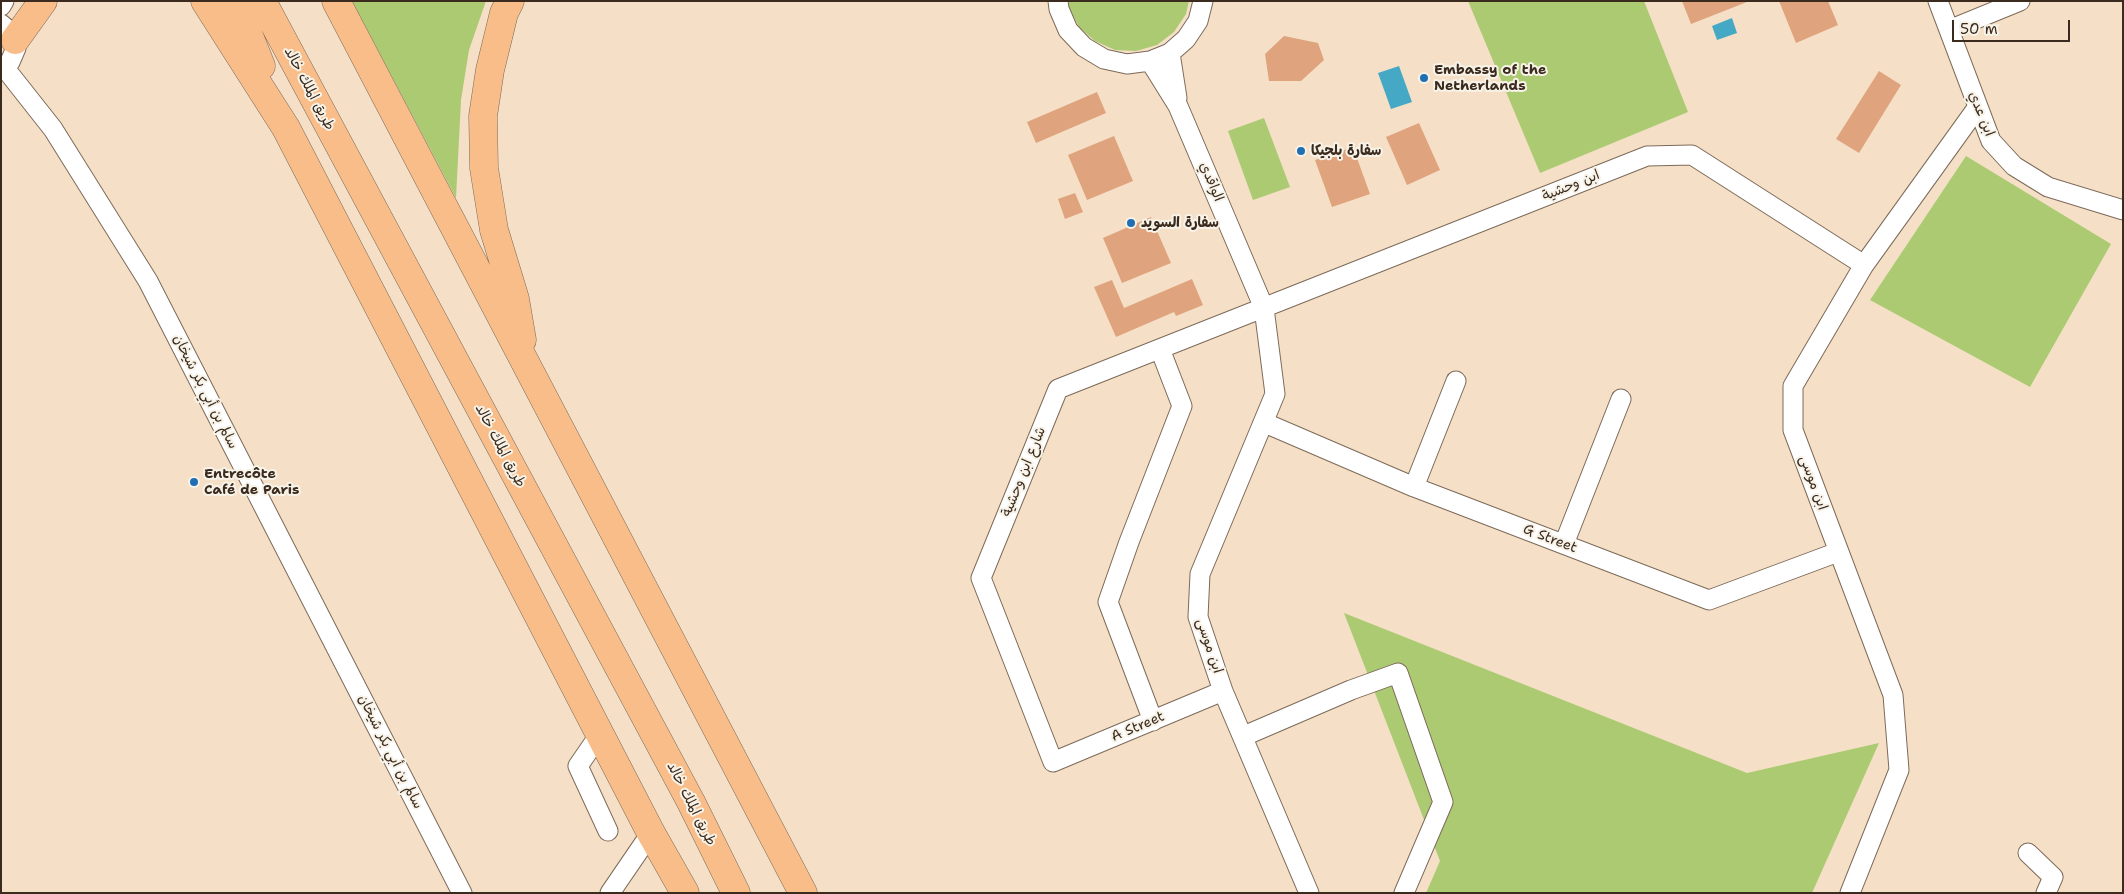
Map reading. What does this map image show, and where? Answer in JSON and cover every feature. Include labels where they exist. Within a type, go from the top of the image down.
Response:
[{"type":"highway","points":[[8,32],[42,1]]},
{"type":"highway","name":"طريق الملك خالد","points":[[262,1],[681,785],[736,893]]},
{"type":"highway","points":[[336,1],[803,893]]},
{"type":"highway","points":[[510,1],[504,13],[483,116],[484,168],[494,230],[515,299],[527,366]]},
{"type":"highway","points":[[212,4],[286,128],[651,833],[685,893]]},
{"type":"street","points":[[1,6],[4,1]]},
{"type":"street","points":[[1058,1],[1059,9],[1068,30],[1084,47],[1104,59],[1127,64],[1150,61],[1170,53],[1190,33],[1198,21],[1204,1]]},
{"type":"street","name":"ابن عدي","points":[[1938,1],[1977,108],[1992,141],[2014,166],[2048,186],[2123,210]]},
{"type":"street","points":[[1949,30],[2020,1]]},
{"type":"street","points":[[3,68],[14,55],[8,32]]},
{"type":"street","points":[[1170,53],[1178,106]]},
{"type":"street","name":"الواقدي","points":[[1150,61],[1178,106],[1264,308]]},
{"type":"street","name":"سالم بن أبي بكر شيخان","points":[[3,68],[53,130],[148,281],[462,893]]},
{"type":"street","name":"ابن موسى","points":[[1850,893],[1899,770],[1893,695],[1793,430],[1793,386],[1864,265],[1977,108]]},
{"type":"street","name":"ابن وحشية","points":[[1264,308],[1647,156],[1692,155],[1864,265]]},
{"type":"street","name":"ابن موسى","points":[[1264,308],[1275,394],[1200,574],[1198,617],[1223,691],[1244,736],[1309,893]]},
{"type":"street","name":"شارع ابن وحشية","points":[[1053,762],[981,578],[1058,389],[1264,308]]},
{"type":"street","points":[[1153,721],[1108,602],[1129,542],[1182,406],[1160,349]]},
{"type":"street","points":[[1414,487],[1456,381]]},
{"type":"street","points":[[1564,544],[1621,399]]},
{"type":"street","name":"G Street","points":[[1264,423],[1414,487],[1709,600],[1838,552]]},
{"type":"street","points":[[1244,736],[1350,690],[1398,673],[1442,802],[1404,893]]},
{"type":"street","name":"A Street","points":[[1053,762],[1223,691]]},
{"type":"street","points":[[600,734],[578,766],[608,832]]},
{"type":"street","points":[[610,893],[651,833]]},
{"type":"street","points":[[2028,853],[2053,877],[2046,893]]},
{"type":"green space","points":[[352,1],[486,1],[469,50],[461,100],[456,198]]},
{"type":"green space","points":[[1069,1],[1189,1],[1186,14],[1174,32],[1157,45],[1136,51],[1115,50],[1095,41],[1079,27],[1069,8]]},
{"type":"green space","points":[[1468,1],[1644,1],[1688,112],[1540,173]]},
{"type":"green space","points":[[1264,118],[1290,187],[1253,200],[1228,131]]},
{"type":"green space","points":[[1966,156],[2111,244],[2030,387],[1870,300]]},
{"type":"green space","points":[[1344,613],[1747,773],[1879,743],[1812,893],[1426,893],[1440,861]]},
{"type":"water","points":[[1732,18],[1737,33],[1717,40],[1712,26]]},
{"type":"water","points":[[1399,66],[1412,102],[1391,109],[1378,73]]},
{"type":"building","points":[[1682,1],[1747,1],[1747,2],[1691,24]]},
{"type":"building","points":[[1779,1],[1828,1],[1838,25],[1796,43]]},
{"type":"building","points":[[1284,36],[1318,43],[1324,60],[1301,81],[1269,81],[1265,54]]},
{"type":"building","points":[[1879,71],[1901,85],[1859,153],[1836,139]]},
{"type":"building","points":[[1097,92],[1106,113],[1036,143],[1027,122]]},
{"type":"building","points":[[1419,123],[1440,170],[1407,185],[1386,137]]},
{"type":"building","points":[[1114,136],[1133,181],[1087,200],[1068,155]]},
{"type":"building","points":[[1353,147],[1370,194],[1332,207],[1315,160]]},
{"type":"building","points":[[1075,193],[1083,212],[1065,219],[1058,199]]},
{"type":"building","points":[[1151,217],[1171,263],[1122,283],[1103,238]]},
{"type":"building","points":[[1192,279],[1203,305],[1176,316],[1174,312],[1116,337],[1094,287],[1112,280],[1124,308]]},
{"type":"place","name":"Embassy of the Netherlands","points":[[1424,78]]},
{"type":"place","name":"سفارة بلجيكا","points":[[1301,151]]},
{"type":"place","name":"سفارة السويد","points":[[1131,223]]},
{"type":"place","name":"Entrecôte Café de Paris","points":[[194,482]]}]
